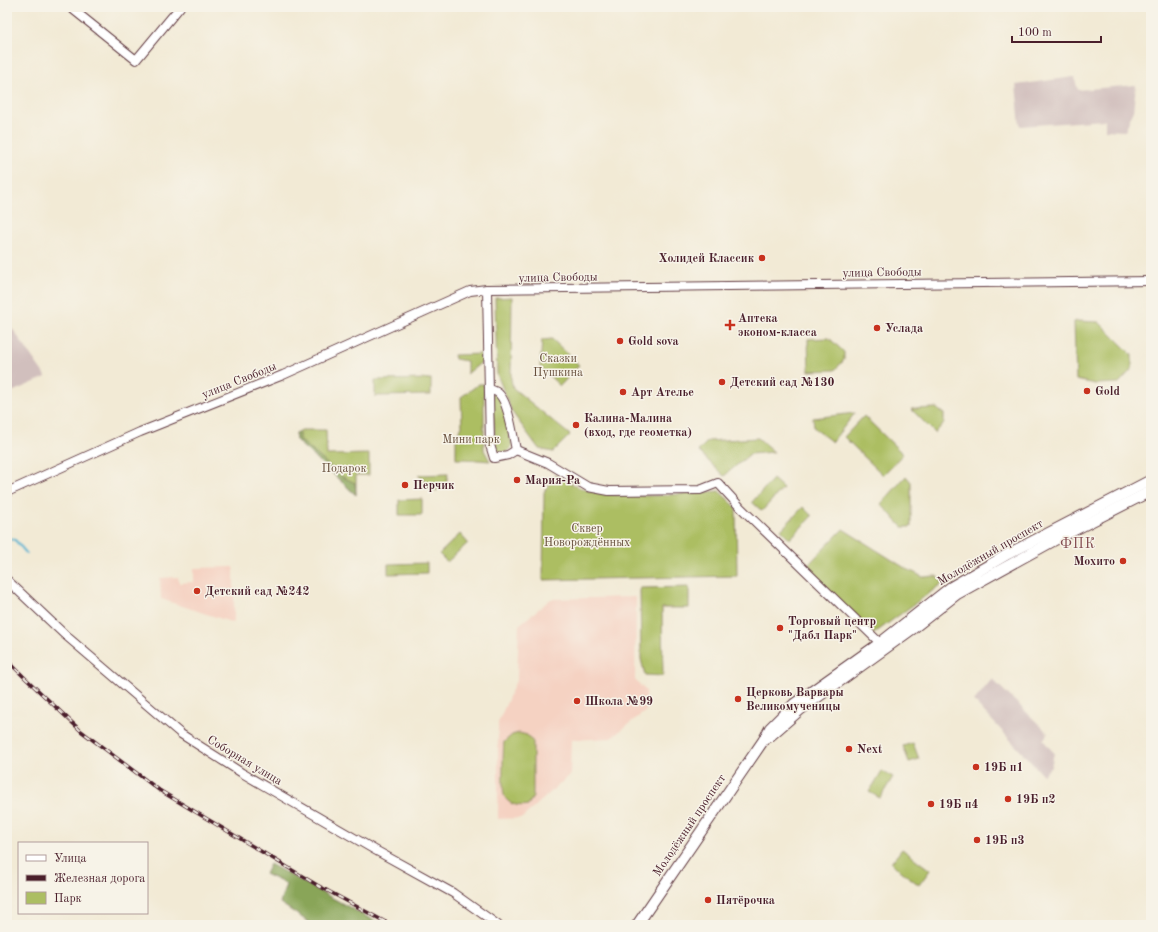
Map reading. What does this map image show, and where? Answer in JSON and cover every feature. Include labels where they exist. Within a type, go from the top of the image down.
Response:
[{"type":"main road","name":"Молодёжный проспект","points":[[637,925],[763,741],[770,728],[794,704],[880,642],[951,587],[1014,551],[1102,504],[1151,480]]},
{"type":"main road","name":"Молодёжный проспект","points":[[763,741],[776,732],[800,710],[911,630],[957,594],[1053,541],[1151,491]]},
{"type":"street","points":[[70,7],[136,60],[180,7]]},
{"type":"street","name":"улица Свободы","points":[[7,492],[140,432],[284,375],[470,291],[487,289],[1151,281]]},
{"type":"street","points":[[487,289],[490,445],[494,458],[516,450],[548,463],[588,487],[609,491],[700,490],[718,483],[740,507],[880,642]]},
{"type":"street","points":[[489,389],[500,394],[504,402],[510,420],[516,450]]},
{"type":"street","name":"Соборная улица","points":[[7,580],[70,639],[181,734],[242,773],[453,893],[498,925]]},
{"type":"shaded area","points":[[1074,77],[1078,90],[1136,85],[1133,111],[1125,131],[1105,130],[1105,120],[1020,126],[1016,85]]},
{"type":"shaded area","points":[[7,321],[46,377],[7,394]]},
{"type":"shaded area","name":"Детский сад №242","points":[[234,567],[234,623],[161,599],[160,578],[178,577],[179,583],[194,582],[194,568]]},
{"type":"shaded area","name":"Школа №99","points":[[636,597],[635,680],[646,691],[647,710],[611,738],[571,740],[570,775],[522,818],[498,819],[498,723],[517,678],[519,625],[551,599]]},
{"type":"shaded area","points":[[992,679],[1048,733],[1043,740],[1054,753],[1051,767],[1043,775],[974,701]]},
{"type":"green space","points":[[512,297],[511,379],[513,388],[570,435],[553,452],[539,449],[512,412],[497,374],[495,298]]},
{"type":"green space","points":[[1074,322],[1099,322],[1132,355],[1132,369],[1119,383],[1095,384],[1076,380]]},
{"type":"green space","points":[[829,338],[844,352],[844,360],[835,370],[809,371],[808,339]]},
{"type":"green space","name":"Сказки Пушкина","points":[[552,339],[579,365],[560,386],[540,367],[542,340]]},
{"type":"green space","points":[[482,354],[483,361],[467,374],[467,361],[455,359],[454,355]]},
{"type":"green space","points":[[431,379],[431,395],[375,396],[375,380]]},
{"type":"green space","name":"Мини парк","points":[[479,384],[484,384],[484,450],[490,461],[456,459],[456,436],[462,427],[461,397]]},
{"type":"green space","points":[[492,393],[499,396],[502,402],[512,446],[507,452],[496,454]]},
{"type":"green space","points":[[936,408],[944,414],[944,423],[935,433],[911,409]]},
{"type":"green space","points":[[855,413],[832,442],[814,428],[813,418]]},
{"type":"green space","points":[[864,416],[903,454],[883,475],[844,437]]},
{"type":"green space","name":"Подарок","points":[[302,430],[326,430],[327,455],[369,454],[369,475],[356,475],[356,495],[296,440],[295,433]]},
{"type":"green space","points":[[299,432],[299,439],[341,476],[355,483],[356,495],[296,440],[295,433]]},
{"type":"green space","points":[[758,438],[774,452],[750,454],[724,476],[698,451],[708,441]]},
{"type":"green space","points":[[448,474],[446,484],[436,491],[418,475]]},
{"type":"green space","name":"Сквер Новорождённых","points":[[555,475],[586,490],[618,495],[652,496],[719,491],[736,507],[737,576],[543,580],[544,492]]},
{"type":"green space","points":[[906,476],[911,482],[911,527],[902,527],[881,504]]},
{"type":"green space","points":[[773,479],[783,488],[762,511],[752,502]]},
{"type":"green space","points":[[422,499],[422,515],[399,515],[399,500]]},
{"type":"green space","points":[[803,507],[812,516],[790,539],[781,530]]},
{"type":"green space","points":[[843,529],[905,568],[923,577],[937,576],[943,583],[872,635],[804,569]]},
{"type":"green space","points":[[460,534],[468,543],[447,562],[439,554]]},
{"type":"green space","points":[[427,563],[427,573],[388,574],[388,564]]},
{"type":"green space","points":[[689,587],[689,608],[662,608],[663,676],[645,675],[641,659],[640,588]]},
{"type":"green space","points":[[519,733],[527,735],[533,742],[533,797],[528,805],[525,806],[508,801],[503,791],[504,742],[512,735]]},
{"type":"green space","points":[[913,743],[919,759],[909,762],[903,746]]},
{"type":"green space","points":[[882,771],[893,777],[880,798],[869,792]]},
{"type":"green space","points":[[902,849],[930,870],[919,885],[891,863]]},
{"type":"green space","points":[[270,864],[382,925],[313,925],[280,903],[286,884],[265,874]]},
{"type":"waterway","points":[[7,538],[15,540],[27,554]]},
{"type":"railway","points":[[7,660],[81,731],[159,790],[317,885],[391,925]]},
{"type":"place","name":"Холидей Классик","points":[[762,258]]},
{"type":"place","name":"Аптека эконом-класса","points":[[730,325]]},
{"type":"place","name":"Услада","points":[[877,328]]},
{"type":"place","name":"Gold sova","points":[[620,341]]},
{"type":"place","name":"Детский сад №130","points":[[722,382]]},
{"type":"place","name":"Gold","points":[[1087,391]]},
{"type":"place","name":"Арт Ателье","points":[[623,392]]},
{"type":"place","name":"Калина-Малина (вход, где геометка)","points":[[576,425]]},
{"type":"place","name":"Мария-Ра","points":[[517,480]]},
{"type":"place","name":"Перчик","points":[[405,485]]},
{"type":"place","name":"Мохито","points":[[1123,561]]},
{"type":"place","name":"Детский сад №242","points":[[197,591]]},
{"type":"place","name":"Торговый центр \"Дабл Парк\"","points":[[780,628]]},
{"type":"place","name":"Церковь Варвары Великомученицы","points":[[738,699]]},
{"type":"place","name":"Школа №99","points":[[577,701]]},
{"type":"place","name":"Next","points":[[849,749]]},
{"type":"place","name":"19Б п1","points":[[976,767]]},
{"type":"place","name":"19Б п2","points":[[1008,799]]},
{"type":"place","name":"19Б п4","points":[[931,804]]},
{"type":"place","name":"19Б п3","points":[[977,840]]},
{"type":"place","name":"Пятёрочка","points":[[708,900]]},
{"type":"district","name":"ФПК","points":[[1078,543]]}]
